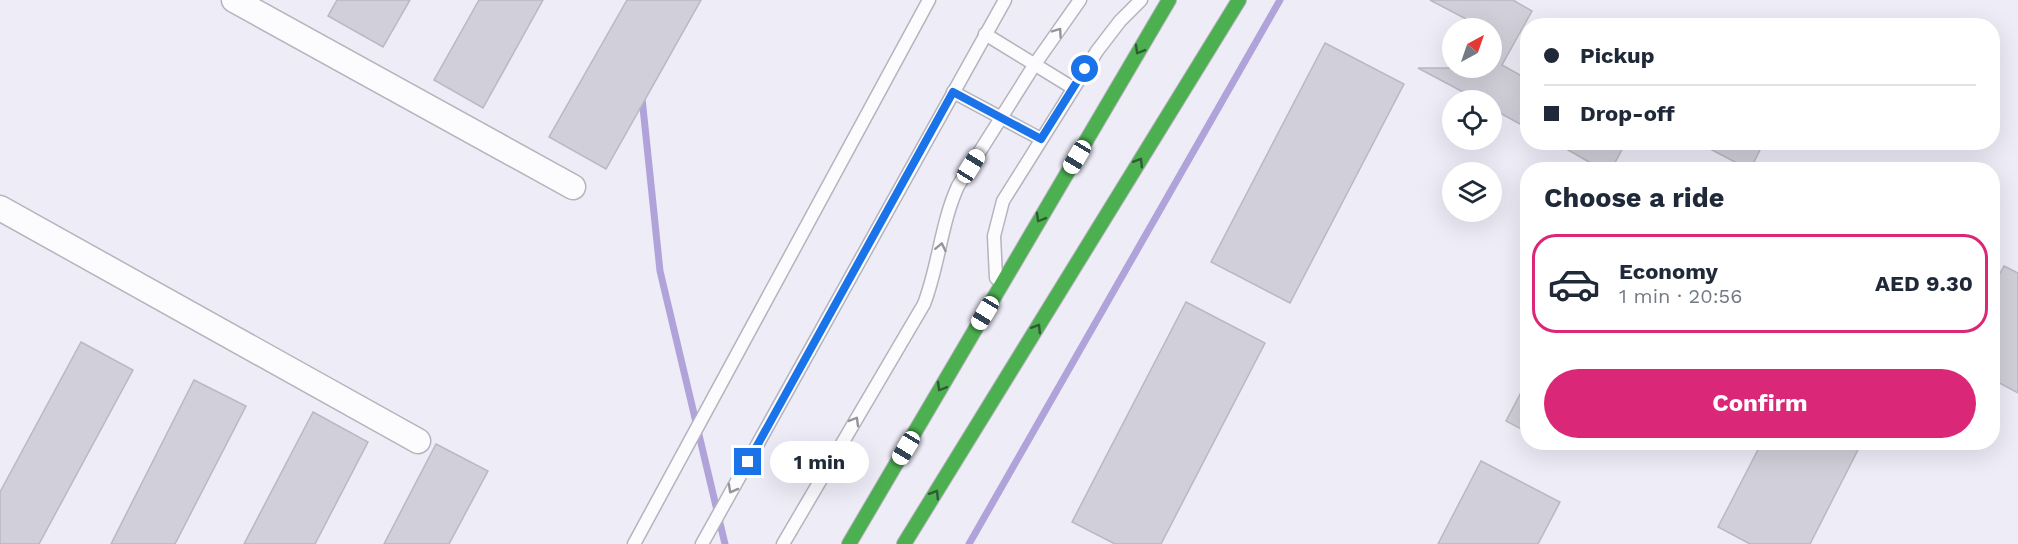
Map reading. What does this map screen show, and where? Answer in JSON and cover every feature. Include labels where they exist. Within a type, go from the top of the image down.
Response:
[{"type":"street","points":[[234,0],[573,188]]},
{"type":"street","points":[[849,544],[1169,0]]},
{"type":"street","points":[[904,544],[1239,0]]},
{"type":"street","points":[[0,208],[418,441]]},
{"type":"lane","points":[[634,544],[929,0]]},
{"type":"lane","points":[[702,544],[1005,0]]},
{"type":"lane","points":[[783,544],[924,304],[935,275],[950,204],[958,186],[1035,64],[1080,0]]},
{"type":"lane","points":[[996,294],[994,236],[1003,201],[1074,88],[1120,21],[1141,0]]},
{"type":"lane","points":[[986,34],[1074,88]]},
{"type":"lane","points":[[953,92],[1041,139]]},
{"type":"building","points":[[337,0],[410,0],[383,47],[328,16]]},
{"type":"building","points":[[479,0],[543,0],[483,108],[434,80]]},
{"type":"building","points":[[627,0],[701,0],[606,169],[549,137]]},
{"type":"building","points":[[1430,0],[1513,0],[1532,11],[1528,18],[1520,18],[1520,33],[1502,65],[1502,18],[1464,18]]},
{"type":"building","points":[[1325,43],[1404,84],[1290,303],[1211,262]]},
{"type":"building","points":[[1502,65],[1520,75],[1520,124],[1502,114],[1502,90],[1459,90],[1418,68],[1442,68],[1442,78],[1502,78]]},
{"type":"building","points":[[1568,150],[1622,150],[1615,162],[1589,162]]},
{"type":"building","points":[[1712,150],[1760,150],[1754,162],[1735,162]]},
{"type":"building","points":[[2004,266],[2018,273],[2018,393],[2000,383],[2000,273]]},
{"type":"building","points":[[1186,302],[1265,343],[1161,544],[1115,544],[1072,522]]},
{"type":"building","points":[[81,342],[133,370],[39,544],[0,544],[0,492]]},
{"type":"building","points":[[194,380],[246,406],[175,544],[111,544]]},
{"type":"building","points":[[1520,394],[1520,428],[1506,421]]},
{"type":"building","points":[[313,412],[368,442],[315,544],[244,544]]},
{"type":"building","points":[[436,444],[488,471],[449,544],[384,544]]},
{"type":"building","points":[[1758,450],[1858,450],[1810,544],[1750,544],[1718,527]]},
{"type":"building","points":[[1481,461],[1560,502],[1538,544],[1438,544]]},
{"type":"waterway","points":[[969,544],[1280,0]]},
{"type":"waterway","points":[[642,98],[660,271],[725,544]]},
{"type":"traffic: fast","points":[[849,544],[1169,0]]},
{"type":"traffic: fast","points":[[904,544],[1239,0]]},
{"type":"route","points":[[748,462],[953,92],[1041,139],[1085,69]]}]
